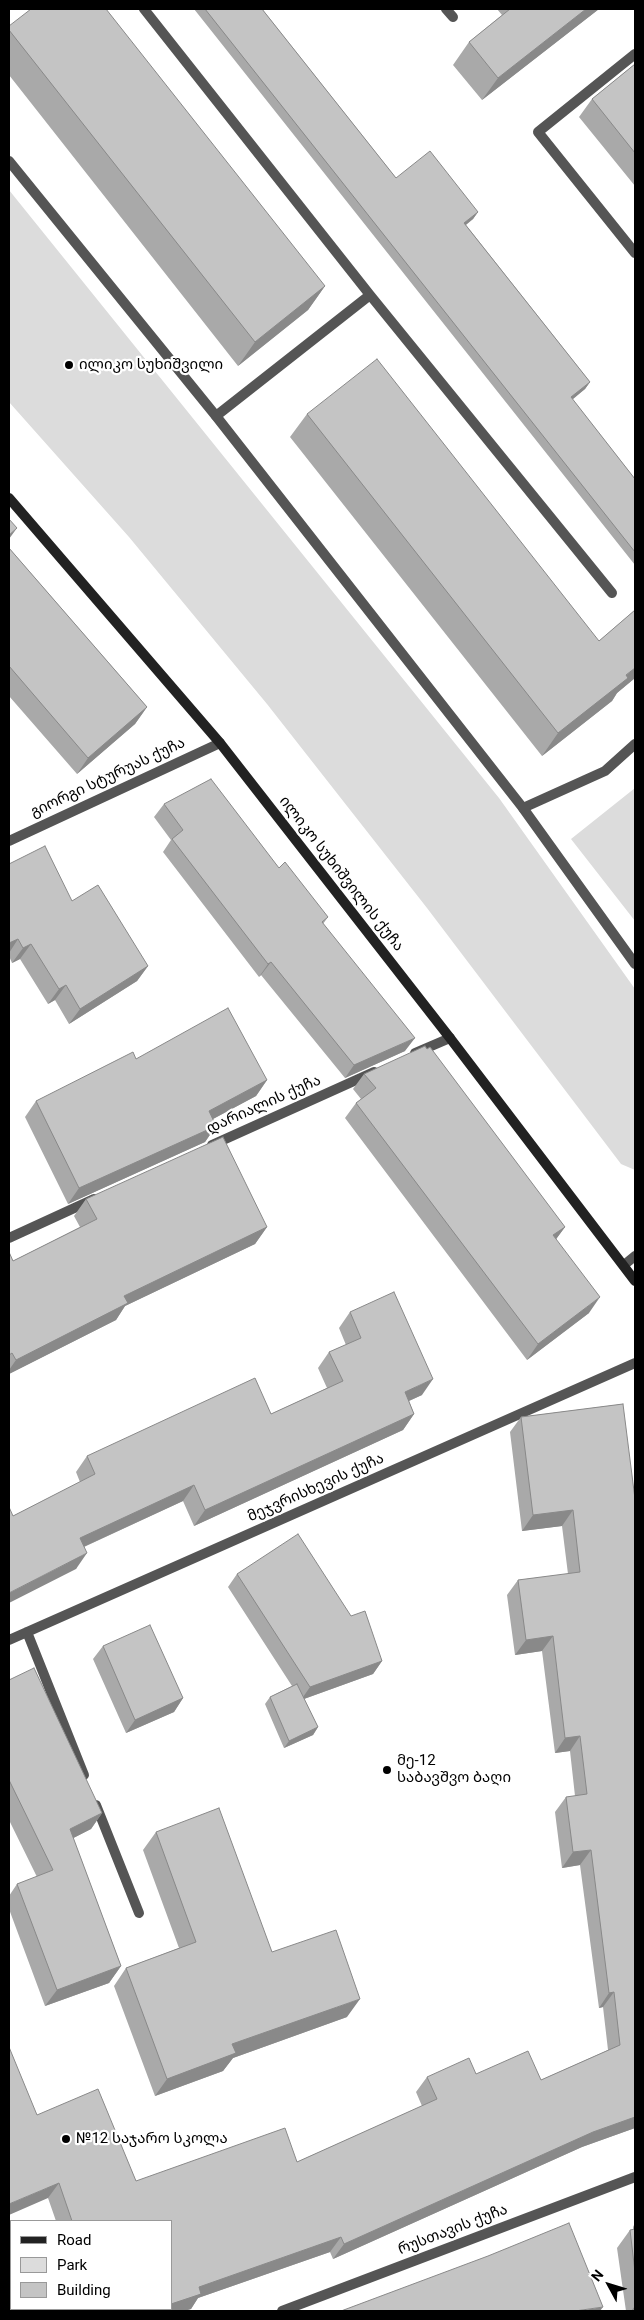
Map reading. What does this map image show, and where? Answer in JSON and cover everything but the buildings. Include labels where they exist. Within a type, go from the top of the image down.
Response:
[{"type":"main road","name":"ილიკო სუხიშვილის ქუჩა","points":[[9,498],[220,743],[450,1038],[635,1281]]},
{"type":"street","points":[[144,9],[370,296],[612,593]]},
{"type":"street","points":[[635,54],[538,132],[635,253]]},
{"type":"street","points":[[9,161],[216,416],[523,808],[635,964]]},
{"type":"street","points":[[216,416],[370,296]]},
{"type":"street","name":"გიორგი სტურუას ქუჩა","points":[[9,841],[220,743]]},
{"type":"street","points":[[523,808],[605,771],[635,744]]},
{"type":"street","points":[[405,1058],[450,1038]]},
{"type":"street","name":"დარიალის ქუჩა","points":[[207,1148],[387,1066]]},
{"type":"street","points":[[9,1238],[108,1193]]},
{"type":"street","points":[[624,1265],[635,1256]]},
{"type":"street","name":"მეჯვრისხევის ქუჩა","points":[[9,1640],[635,1363]]},
{"type":"street","points":[[26,1632],[139,1913]]},
{"type":"street","name":"რუსთავის ქუჩა","points":[[282,2311],[635,2177]]},
{"type":"green space","points":[[9,190],[499,798],[635,989],[635,1170],[621,1164],[427,908],[267,704],[129,537],[9,402]]},
{"type":"green space","points":[[635,788],[635,921],[571,839]]},
{"type":"place","name":"ილიკო სუხიშვილი","points":[[69,365]]},
{"type":"place","name":"მე-12 საბავშვო ბაღი","points":[[387,1770]]},
{"type":"place","name":"№12 საჯარო სკოლა","points":[[66,2139]]}]
